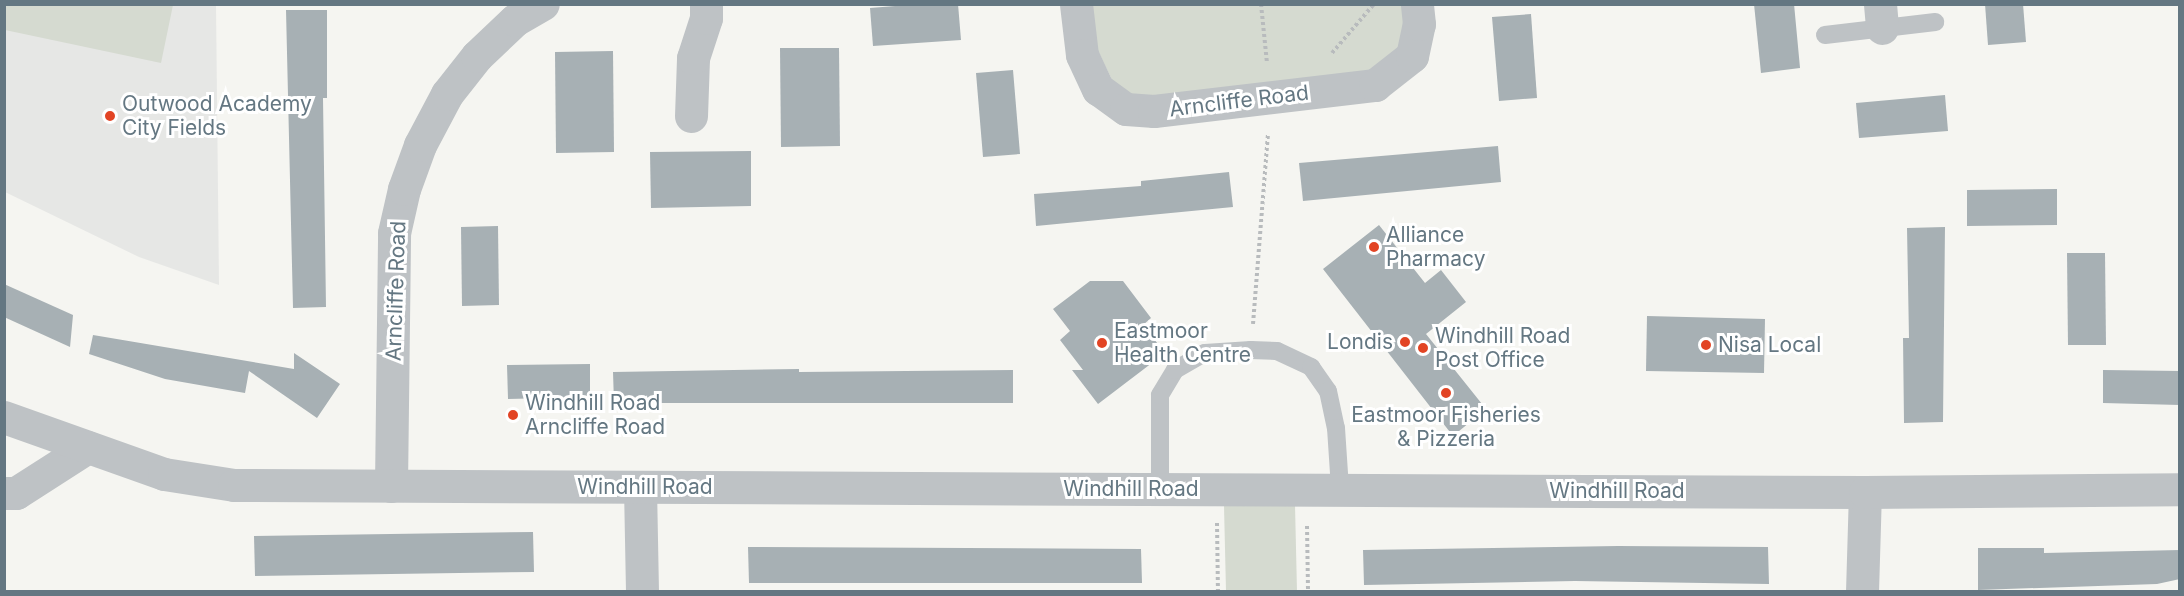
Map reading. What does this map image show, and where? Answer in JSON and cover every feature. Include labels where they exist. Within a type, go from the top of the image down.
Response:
[{"type":"street","name":"Arncliffe Road","points":[[391,486],[394,233],[404,189],[420,145],[447,94],[477,56],[515,20],[543,4]]},
{"type":"street","points":[[691,116],[693,58],[706,18],[706,4]]},
{"type":"street","name":"Arncliffe Road","points":[[1076,4],[1082,55],[1098,89],[1126,109],[1154,111],[1375,85],[1390,76],[1412,56],[1419,24],[1417,4]]},
{"type":"street","name":"Windhill Road","points":[[4,417],[164,474],[234,485],[1864,492],[2180,489]]},
{"type":"street","points":[[4,493],[16,493],[88,447]]},
{"type":"street","points":[[640,486],[642,591]]},
{"type":"street","points":[[1862,591],[1864,492]]},
{"type":"lane","points":[[1825,35],[1881,16],[1935,22]]},
{"type":"lane","points":[[1160,489],[1160,395],[1174,370],[1205,353],[1251,350],[1278,351],[1311,367],[1328,391],[1336,428],[1340,489]]},
{"type":"path","points":[[1251,350],[1283,96],[1261,4]]},
{"type":"path","points":[[1283,96],[1374,4]]},
{"type":"path","points":[[1216,489],[1218,591]]},
{"type":"path","points":[[1307,489],[1308,591]]},
{"type":"shaded area","points":[[5,4],[173,5],[161,63],[5,30]]},
{"type":"shaded area","name":"Outwood Academy City Fields","points":[[4,5],[216,5],[219,285],[139,257],[5,192]]},
{"type":"shaded area","points":[[1076,5],[1417,5],[1390,76],[1126,109]]},
{"type":"shaded area","points":[[1295,505],[1297,591],[1226,591],[1224,506]]},
{"type":"building","points":[[958,4],[961,40],[873,46],[870,8]]},
{"type":"building","points":[[1754,4],[1794,4],[1800,68],[1761,73]]},
{"type":"building","points":[[1985,4],[2023,4],[2026,42],[1988,45]]},
{"type":"building","points":[[286,10],[327,10],[327,98],[323,98],[326,307],[293,308]]},
{"type":"building","points":[[1531,14],[1537,98],[1499,101],[1492,17]]},
{"type":"building","points":[[780,48],[839,48],[840,146],[781,147]]},
{"type":"building","points":[[613,51],[614,152],[556,153],[555,52]]},
{"type":"building","points":[[1013,70],[1020,154],[983,157],[976,73]]},
{"type":"building","points":[[1945,95],[1948,131],[1859,138],[1856,103]]},
{"type":"building","points":[[1498,146],[1501,182],[1303,201],[1299,163]]},
{"type":"building","points":[[751,151],[751,206],[651,208],[650,152]]},
{"type":"building","points":[[1229,172],[1233,207],[1036,226],[1034,194],[1141,186],[1141,181]]},
{"type":"building","points":[[2057,189],[2057,225],[1967,226],[1967,190]]},
{"type":"building","points":[[1379,225],[1425,283],[1441,270],[1466,302],[1426,334],[1486,409],[1453,436],[1323,269]]},
{"type":"building","points":[[498,226],[499,305],[462,306],[461,227]]},
{"type":"building","points":[[1945,227],[1943,422],[1904,423],[1903,338],[1909,338],[1907,228]]},
{"type":"building","points":[[2067,253],[2105,253],[2106,345],[2068,345]]},
{"type":"building","name":"Eastmoor Health Centre","points":[[1090,281],[1123,281],[1151,318],[1143,325],[1165,353],[1098,404],[1072,370],[1083,370],[1060,340],[1070,331],[1053,309]]},
{"type":"building","points":[[4,284],[73,315],[70,347],[4,317]]},
{"type":"building","name":"Nisa Local","points":[[1647,316],[1765,319],[1764,373],[1646,371]]},
{"type":"building","points":[[93,335],[294,369],[294,353],[340,384],[317,418],[249,371],[245,393],[165,379],[89,354]]},
{"type":"building","points":[[590,364],[590,397],[508,399],[507,365]]},
{"type":"building","points":[[799,369],[799,372],[1013,370],[1013,403],[614,403],[613,372]]},
{"type":"building","points":[[2103,370],[2180,371],[2180,405],[2103,403]]},
{"type":"building","points":[[533,532],[534,572],[255,576],[254,536]]},
{"type":"building","points":[[1618,546],[1768,547],[1769,584],[1575,581],[1364,585],[1363,550]]},
{"type":"building","points":[[748,547],[1141,549],[1142,583],[749,583]]},
{"type":"building","points":[[1978,548],[2044,548],[2044,553],[2180,550],[2180,579],[2157,584],[1978,590]]},
{"type":"place","name":"Outwood Academy City Fields","points":[[110,116]]},
{"type":"place","name":"Alliance Pharmacy","points":[[1374,247]]},
{"type":"place","name":"Londis","points":[[1405,342]]},
{"type":"place","name":"Eastmoor Health Centre","points":[[1102,343]]},
{"type":"place","name":"Nisa Local","points":[[1706,345]]},
{"type":"place","name":"Windhill Road Post Office","points":[[1423,348]]},
{"type":"place","name":"Eastmoor Fisheries & Pizzeria","points":[[1446,393]]},
{"type":"place","name":"Windhill Road Arncliffe Road","points":[[513,415]]}]
